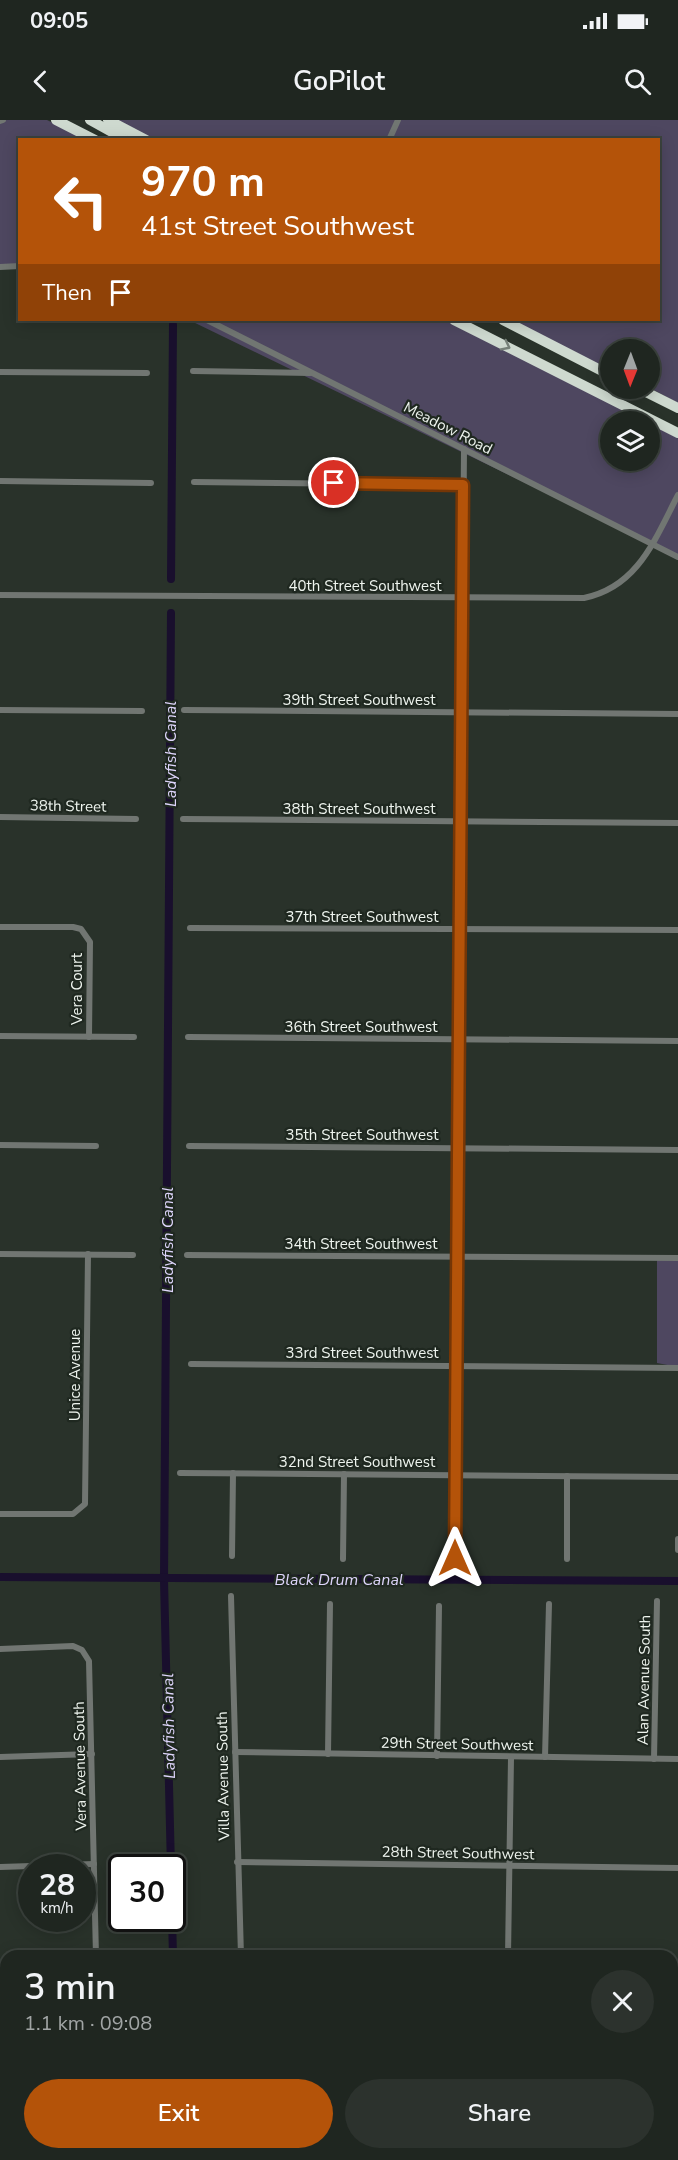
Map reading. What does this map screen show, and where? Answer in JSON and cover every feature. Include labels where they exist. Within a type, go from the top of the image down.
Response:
[{"type":"highway","points":[[57,120],[91,138]]},
{"type":"highway","points":[[90,120],[122,138]]},
{"type":"highway","points":[[108,120],[142,138]]},
{"type":"highway","points":[[456,321],[678,433]]},
{"type":"highway","points":[[505,321],[600,370]]},
{"type":"highway","points":[[660,399],[678,408]]},
{"type":"street","points":[[389,138],[398,120]]},
{"type":"street","points":[[0,267],[18,266]]},
{"type":"street","name":"Meadow Road","points":[[209,321],[678,556]]},
{"type":"street","points":[[193,371],[314,373]]},
{"type":"street","points":[[0,372],[147,373]]},
{"type":"street","points":[[455,1558],[464,449]]},
{"type":"street","points":[[0,481],[151,483]]},
{"type":"street","points":[[194,482],[463,485]]},
{"type":"street","name":"40th Street Southwest","points":[[0,595],[463,599],[567,599],[594,596],[614,587],[632,574],[678,495]]},
{"type":"street","points":[[0,710],[142,711]]},
{"type":"street","name":"39th Street Southwest","points":[[184,711],[678,714]]},
{"type":"street","name":"38th Street","points":[[0,818],[136,819]]},
{"type":"street","name":"38th Street Southwest","points":[[183,819],[678,822]]},
{"type":"street","name":"Vera Court","points":[[0,927],[73,927],[81,929],[90,942],[89,1037]]},
{"type":"street","name":"37th Street Southwest","points":[[190,928],[678,930]]},
{"type":"street","points":[[0,1036],[134,1037]]},
{"type":"street","name":"36th Street Southwest","points":[[188,1037],[678,1041]]},
{"type":"street","points":[[0,1145],[96,1146]]},
{"type":"street","name":"35th Street Southwest","points":[[189,1146],[678,1150]]},
{"type":"street","points":[[0,1254],[133,1255]]},
{"type":"street","name":"Unice Avenue","points":[[0,1514],[73,1514],[85,1504],[88,1254]]},
{"type":"street","name":"34th Street Southwest","points":[[187,1255],[678,1258]]},
{"type":"street","name":"33rd Street Southwest","points":[[191,1364],[678,1368]]},
{"type":"street","name":"32nd Street Southwest","points":[[180,1473],[678,1477]]},
{"type":"street","points":[[232,1473],[232,1556]]},
{"type":"street","points":[[343,1558],[344,1474]]},
{"type":"street","points":[[567,1476],[567,1559]]},
{"type":"street","points":[[678,1539],[678,1550]]},
{"type":"street","name":"Villa Avenue South","points":[[231,1596],[241,1950]]},
{"type":"street","name":"Alan Avenue South","points":[[654,1759],[657,1601]]},
{"type":"street","points":[[328,1754],[330,1604]]},
{"type":"street","points":[[545,1757],[549,1604]]},
{"type":"street","points":[[436,1756],[439,1606]]},
{"type":"street","name":"Vera Avenue South","points":[[0,1648],[73,1646],[82,1650],[89,1661],[94,1854]]},
{"type":"street","name":"29th Street Southwest","points":[[235,1752],[678,1759]]},
{"type":"street","points":[[0,1757],[92,1754]]},
{"type":"street","points":[[508,1950],[511,1758]]},
{"type":"street","name":"28th Street Southwest","points":[[237,1862],[678,1868]]},
{"type":"street","points":[[0,1867],[18,1866]]},
{"type":"street","name":"Vera Avenue South","points":[[95,1932],[96,1950]]},
{"type":"shaded area","points":[[0,120],[47,120],[84,138],[18,138],[18,267],[0,267]]},
{"type":"shaded area","points":[[117,120],[678,120],[678,403],[660,393],[660,339],[600,339],[600,365],[514,321],[660,321],[660,138],[151,138]]},
{"type":"shaded area","points":[[191,321],[446,321],[626,411],[600,411],[600,471],[660,471],[660,428],[678,438],[678,557]]},
{"type":"shaded area","points":[[657,1257],[678,1259],[678,1367],[657,1363]]},
{"type":"waterway","name":"Ladyfish Canal","points":[[171,579],[173,325]]},
{"type":"waterway","name":"Ladyfish Canal","points":[[171,613],[164,1580],[171,1854]]},
{"type":"waterway","name":"Black Drum Canal","points":[[0,1577],[678,1581]]},
{"type":"waterway","name":"Ladyfish Canal","points":[[172,1932],[173,1950]]},
{"type":"route","points":[[334,483],[463,485],[455,1558]]}]
